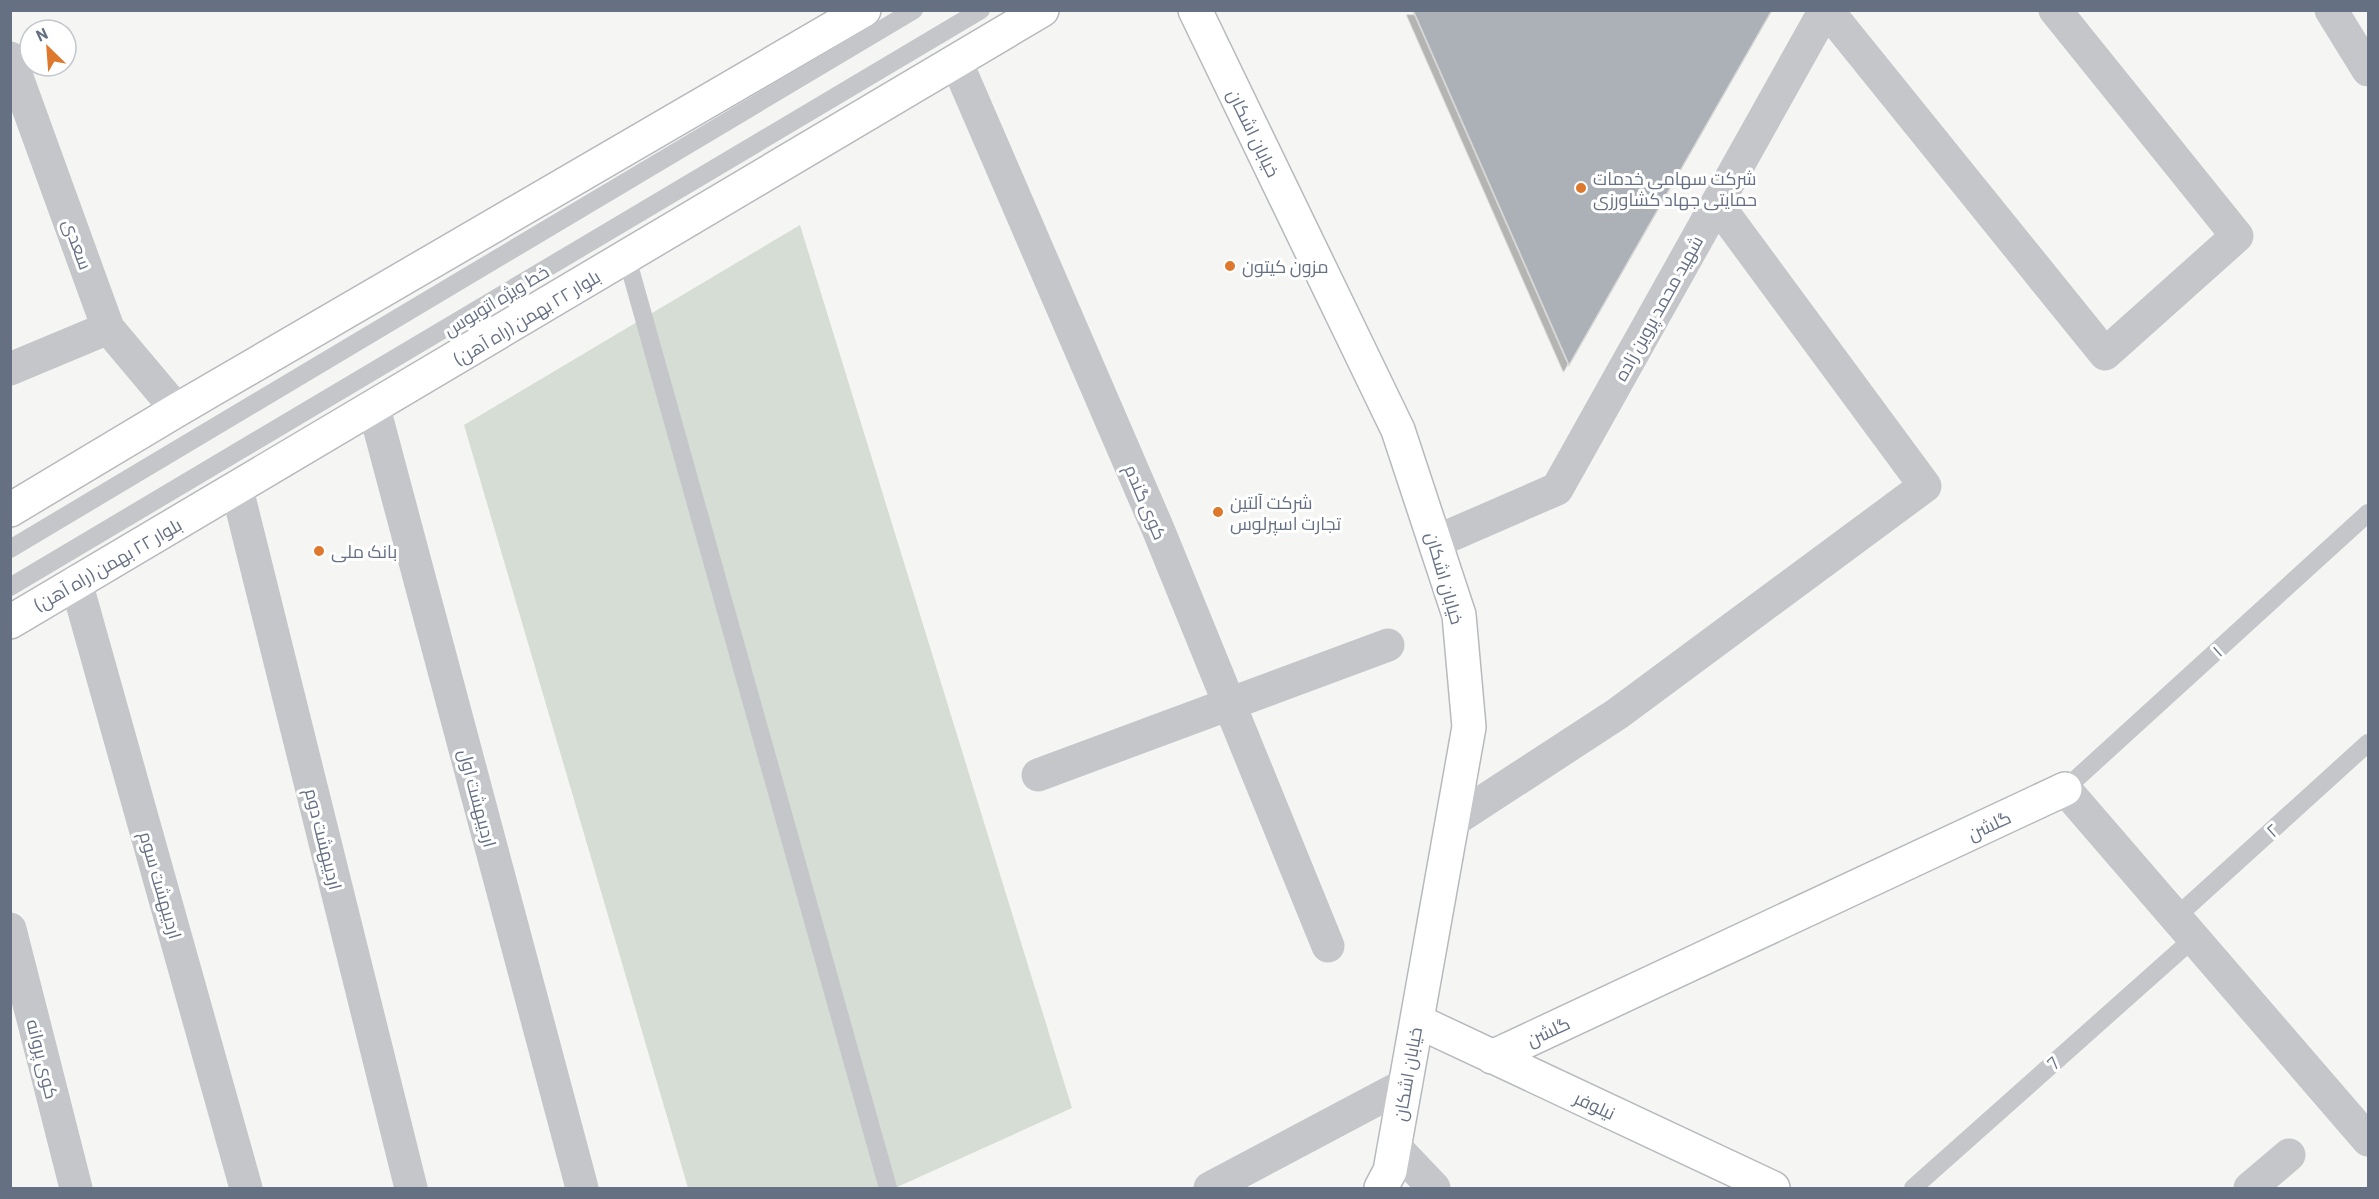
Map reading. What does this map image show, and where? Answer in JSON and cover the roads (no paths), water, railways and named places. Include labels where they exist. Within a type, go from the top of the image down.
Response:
[{"type":"main road","points":[[10,510],[177,410],[864,10]]},
{"type":"main road","name":"بلوار ۲۲ بهمن (راه آهن)","points":[[10,622],[1042,10]]},
{"type":"main road","name":"خیابان اشکان","points":[[1195,10],[1398,430],[1459,615],[1469,727],[1390,1171],[1381,1188]]},
{"type":"main road","name":"گلشن","points":[[1492,1057],[2065,789]]},
{"type":"main road","name":"نیلوفر","points":[[1417,1021],[1773,1188]]},
{"type":"street","name":"شهید محمد پروین زاده","points":[[1435,542],[1557,489],[1826,10]]},
{"type":"street","points":[[1826,10],[2105,354],[2237,236],[2055,10]]},
{"type":"street","points":[[2331,10],[2368,70]]},
{"type":"street","name":"سعدی","points":[[10,58],[108,328],[177,410]]},
{"type":"street","name":"کوی گندم","points":[[956,61],[1158,529],[1328,945]]},
{"type":"street","points":[[1454,821],[1617,714],[1925,486],[1717,204]]},
{"type":"street","points":[[10,369],[108,328]]},
{"type":"street","name":"اردیبهشت اول","points":[[374,408],[582,1188]]},
{"type":"street","name":"اردیبهشت دوم","points":[[237,489],[411,1188]]},
{"type":"street","name":"اردیبهشت سوم","points":[[76,582],[246,1188]]},
{"type":"street","points":[[1038,775],[1228,702],[1388,645]]},
{"type":"street","points":[[2065,789],[2185,927],[2364,1126]]},
{"type":"street","name":"کوی پروانه","points":[[10,929],[76,1188]]},
{"type":"street","points":[[1210,1188],[1406,1084]]},
{"type":"street","points":[[1394,1146],[1434,1188]]},
{"type":"street","points":[[2250,1188],[2289,1155]]},
{"type":"lane","name":"خط ویژه اتوبوس","points":[[10,549],[914,10]]},
{"type":"lane","name":"خط ویژه اتوبوس","points":[[10,587],[981,10]]},
{"type":"lane","points":[[627,258],[888,1188]]},
{"type":"lane","name":"۱","points":[[2065,789],[2368,513]]},
{"type":"lane","name":"۲","points":[[2185,927],[2368,742]]},
{"type":"lane","name":"7","points":[[1913,1188],[2185,927]]},
{"type":"place","name":"شرکت سهامی خدمات حمایتی جهاد کشاورزی","points":[[1581,188]]},
{"type":"place","name":"مزون کیتون","points":[[1230,266]]},
{"type":"place","name":"شرکت آلتین تجارت اسپرلوس","points":[[1218,512]]},
{"type":"place","name":"بانک ملی","points":[[319,551]]}]
